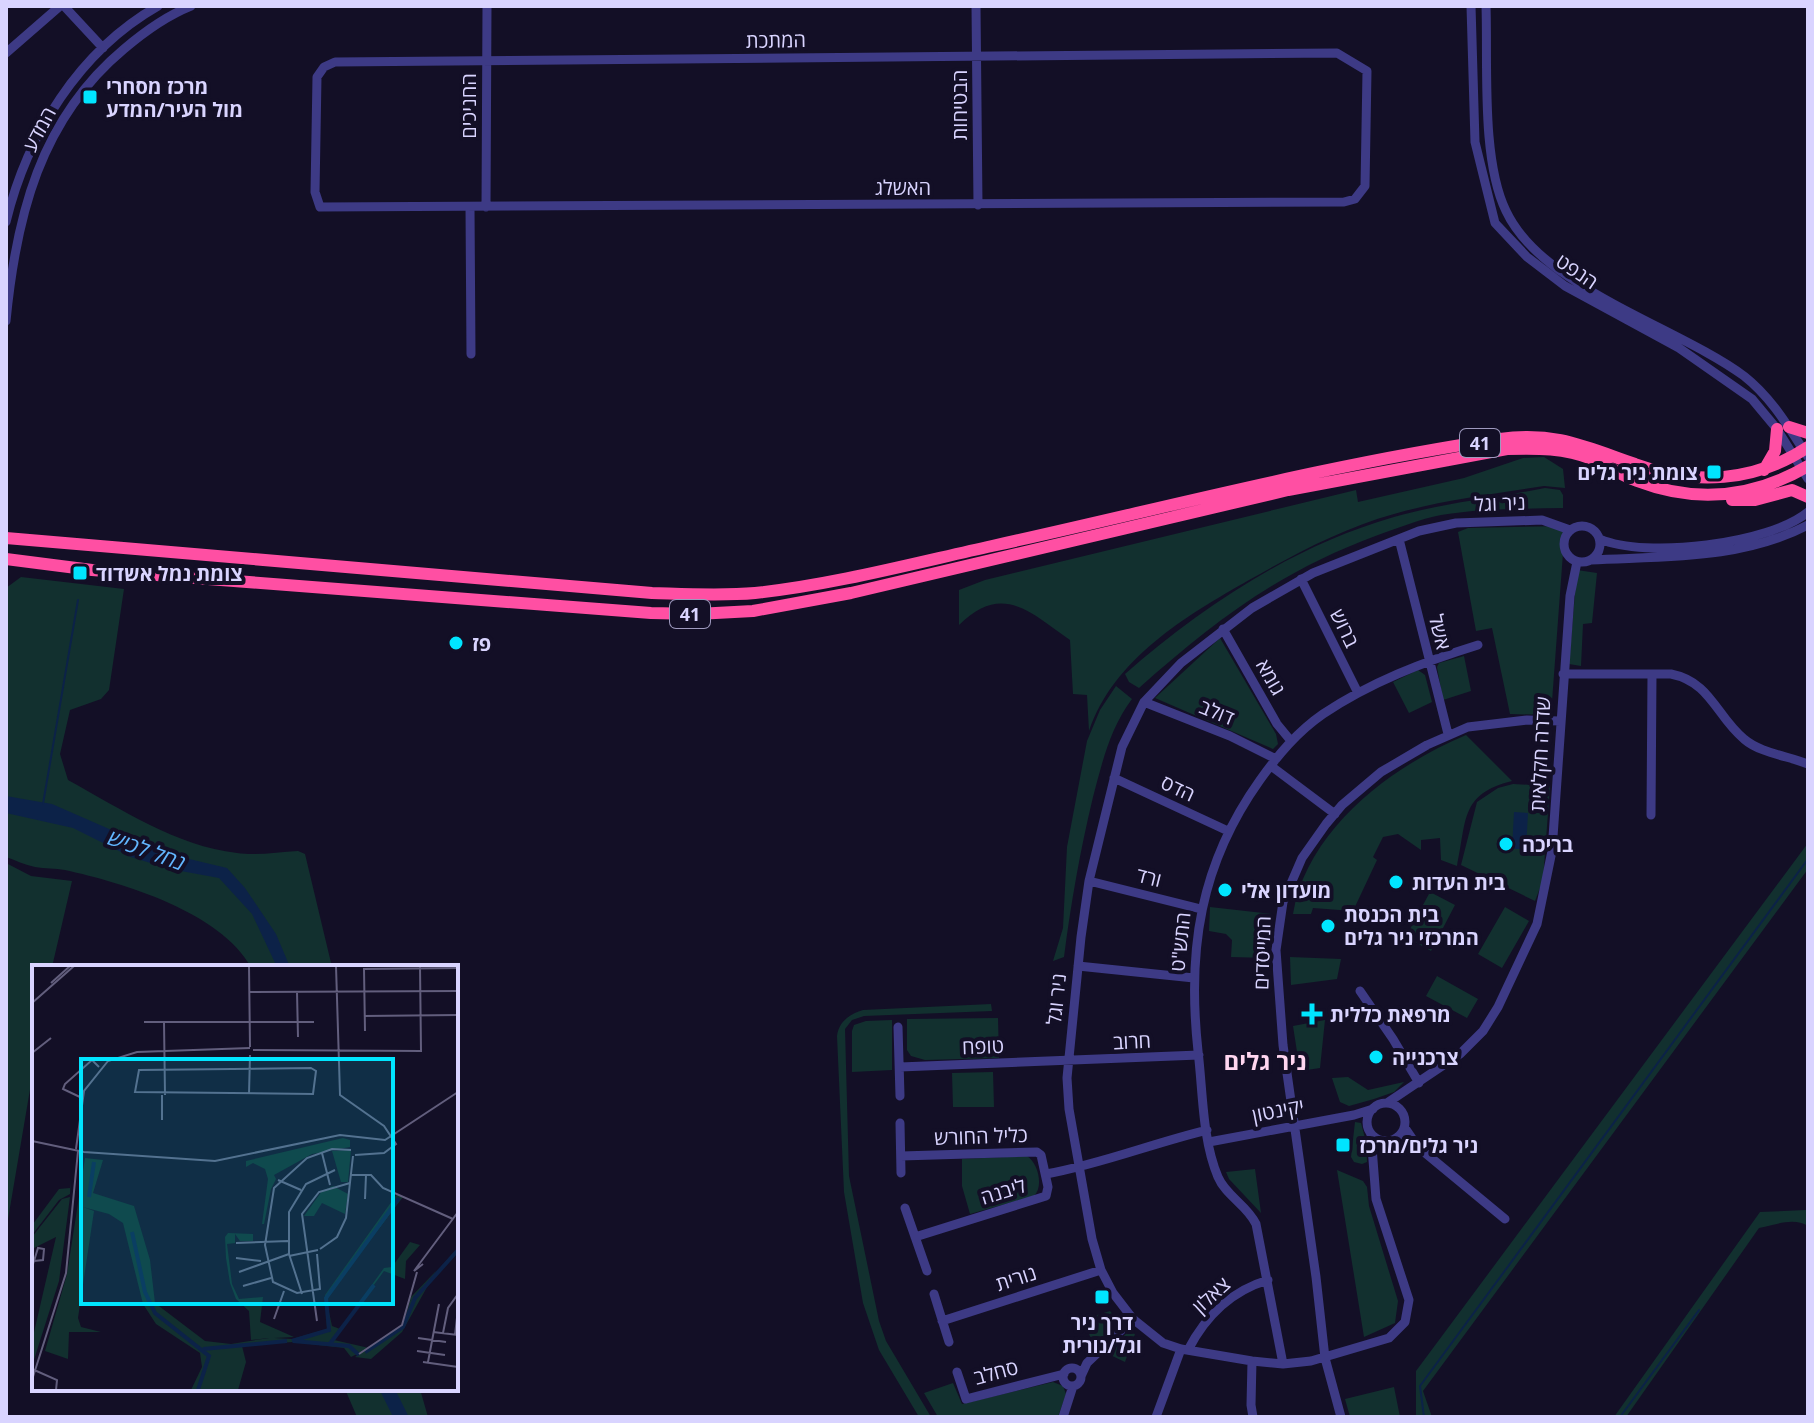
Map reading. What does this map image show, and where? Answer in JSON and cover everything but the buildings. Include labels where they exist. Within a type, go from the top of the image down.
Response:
[{"type":"highway","points":[[1764,470],[1783,428],[1808,433]]},
{"type":"highway","name":"41","points":[[6,538],[652,593],[750,593],[936,558],[1341,467],[1504,439],[1542,437],[1569,441],[1648,468],[1683,476],[1735,477],[1805,461]]},
{"type":"highway","name":"41","points":[[6,559],[92,570],[608,610],[697,614],[781,608],[1300,487],[1507,449],[1532,448],[1572,453],[1636,481],[1680,492],[1709,495],[1761,489],[1805,461]]},
{"type":"highway","points":[[1709,495],[1732,500],[1755,500],[1792,490],[1808,497]]},
{"type":"highway","points":[[6,528],[41,542]]},
{"type":"highway","points":[[6,568],[30,562]]},
{"type":"street","points":[[6,53],[62,6],[103,48]]},
{"type":"street","name":"המדע","points":[[6,219],[35,140],[71,82],[103,48],[158,6]]},
{"type":"street","name":"המדע","points":[[6,321],[20,223],[49,143],[98,72],[158,23],[191,6]]},
{"type":"street","name":"החניכים","points":[[486,207],[487,6]]},
{"type":"street","name":"הבטיחות","points":[[976,6],[978,205]]},
{"type":"street","name":"הנפט","points":[[1471,6],[1475,142],[1495,223],[1527,257],[1565,286],[1679,348],[1752,399],[1783,428]]},
{"type":"street","name":"הנפט","points":[[1486,6],[1491,141],[1500,194],[1513,224],[1570,278],[1743,376],[1761,391],[1805,461]]},
{"type":"street","name":"המתכת","points":[[320,207],[315,192],[317,77],[324,67],[335,62],[1337,53],[1367,71]]},
{"type":"street","name":"האשלג","points":[[320,207],[1344,202],[1355,199],[1365,186],[1367,71]]},
{"type":"street","points":[[6,197],[16,188]]},
{"type":"street","points":[[470,207],[471,354]]},
{"type":"street","points":[[6,219],[20,223]]},
{"type":"street","points":[[1808,512],[1783,527],[1711,544],[1631,554],[1577,562],[1568,555],[1564,545],[1570,530],[1588,526],[1600,539],[1631,554],[1746,549],[1808,525]]},
{"type":"street","name":"ניר וגל","points":[[1369,1129],[1376,1199],[1406,1290],[1408,1314],[1401,1328],[1389,1338],[1325,1358],[1283,1364],[1252,1361],[1185,1350],[1163,1343],[1133,1319],[1113,1293],[1101,1270],[1092,1239],[1069,1109],[1068,1062],[1089,881],[1126,736],[1144,702],[1181,663],[1223,629],[1301,579],[1429,528],[1481,521],[1542,520],[1570,530]]},
{"type":"street","name":"אשל","points":[[1399,539],[1448,734]]},
{"type":"street","points":[[1591,560],[1599,551],[1600,539]]},
{"type":"street","name":"שדרה חקלאית","points":[[1387,1103],[1460,1054],[1483,1031],[1529,943],[1542,907],[1552,851],[1563,674],[1570,596],[1577,562]]},
{"type":"street","name":"ברוש","points":[[1301,579],[1358,693]]},
{"type":"street","name":"גומא","points":[[1223,629],[1277,724],[1291,741]]},
{"type":"street","name":"התש\"ט","points":[[1283,1364],[1256,1224],[1246,1207],[1219,1180],[1209,1142],[1194,978],[1201,909],[1214,862],[1228,831],[1273,762],[1291,741],[1323,715],[1358,693],[1429,660],[1478,645]]},
{"type":"street","points":[[1563,674],[1671,674],[1693,680],[1745,741],[1808,764]]},
{"type":"street","points":[[1651,815],[1652,674]]},
{"type":"street","name":"דולב","points":[[1144,702],[1230,736],[1273,762],[1335,814]]},
{"type":"street","name":"המייסדים","points":[[1341,1417],[1325,1358],[1278,1005],[1276,950],[1283,902],[1302,858],[1335,814],[1381,772],[1448,734],[1486,723],[1560,721]]},
{"type":"street","name":"הדס","points":[[1114,778],[1228,831]]},
{"type":"street","name":"ורד","points":[[1089,881],[1201,909]]},
{"type":"street","points":[[1078,966],[1194,978]]},
{"type":"street","points":[[1360,991],[1419,1083]]},
{"type":"street","points":[[898,1027],[900,1096]]},
{"type":"street","name":"חרוב","points":[[1068,1062],[1199,1055]]},
{"type":"street","name":"טופח","points":[[900,1067],[1068,1062]]},
{"type":"street","points":[[1409,1090],[1403,1102],[1405,1128],[1418,1147],[1505,1219]]},
{"type":"street","points":[[1369,1129],[1373,1109],[1387,1103],[1403,1112]]},
{"type":"street","name":"יקינטון","points":[[1209,1142],[1373,1109]]},
{"type":"street","points":[[1354,1115],[1361,1117],[1377,1139],[1418,1147]]},
{"type":"street","points":[[900,1123],[901,1173]]},
{"type":"street","points":[[1373,1161],[1375,1152],[1405,1128]]},
{"type":"street","points":[[1080,1168],[1207,1130]]},
{"type":"street","name":"כליל החורש","points":[[901,1156],[1032,1151],[1041,1155],[1046,1174]]},
{"type":"street","name":"ליבנה","points":[[915,1237],[1046,1196],[1046,1174],[1080,1168]]},
{"type":"street","points":[[905,1208],[927,1271]]},
{"type":"street","name":"נורית","points":[[942,1321],[1101,1270]]},
{"type":"street","name":"צאלון","points":[[1156,1417],[1185,1350],[1203,1323],[1238,1292],[1268,1280]]},
{"type":"street","points":[[934,1294],[949,1342]]},
{"type":"street","points":[[1073,1386],[1065,1382],[1133,1319]]},
{"type":"street","points":[[1252,1361],[1253,1417]]},
{"type":"street","name":"סחלב","points":[[957,1372],[966,1399],[1073,1373]]},
{"type":"street","points":[[1063,1417],[1073,1386],[1080,1382],[1073,1373]]},
{"type":"street","points":[[1247,1417],[1251,1405]]},
{"type":"green space","points":[[1544,457],[1563,469],[1565,488],[1544,486],[1469,498],[1375,520],[1320,542],[1225,594],[1177,624],[1134,661],[1100,705],[1089,731],[1087,695],[1073,694],[1070,640],[1029,612],[1002,603],[974,612],[959,625],[959,590],[985,580],[1356,490],[1358,502],[1464,478],[1523,458]]},
{"type":"green space","points":[[1545,488],[1560,490],[1563,508],[1502,509],[1441,515],[1378,535],[1280,581],[1195,640],[1139,688],[1129,682],[1125,674],[1218,602],[1285,561],[1320,544],[1413,512]]},
{"type":"green space","points":[[1565,526],[1551,715],[1510,714],[1492,628],[1476,631],[1458,532],[1468,528]]},
{"type":"green space","points":[[1577,570],[1597,573],[1592,623],[1583,624],[1581,666],[1569,664]]},
{"type":"green space","points":[[21,577],[124,589],[109,690],[101,699],[70,710],[60,754],[68,780],[150,825],[192,843],[244,854],[298,851],[305,854],[332,965],[250,965],[217,930],[168,903],[115,883],[65,870],[39,868],[6,857],[6,588]]},
{"type":"green space","points":[[1220,638],[1276,734],[1278,744],[1273,749],[1155,698]]},
{"type":"green space","points":[[1464,656],[1471,691],[1443,700],[1437,667],[1439,663]]},
{"type":"green space","points":[[1418,670],[1425,675],[1432,702],[1409,713],[1393,682]]},
{"type":"green space","points":[[1116,686],[1132,699],[1112,734],[1103,759],[1080,857],[1064,957],[1053,961],[1063,928],[1067,847],[1087,741],[1100,710]]},
{"type":"green space","points":[[1466,735],[1512,781],[1495,786],[1474,801],[1465,822],[1457,866],[1441,860],[1440,838],[1421,840],[1421,850],[1398,834],[1383,837],[1373,857],[1377,860],[1353,911],[1313,908],[1311,914],[1293,914],[1301,883],[1316,855],[1334,828],[1357,804],[1410,764]]},
{"type":"green space","name":"בריכה","points":[[1513,784],[1550,786],[1543,880],[1535,901],[1461,865],[1477,802],[1498,788]]},
{"type":"green space","points":[[1808,843],[1808,869],[1423,1391],[1432,1417],[1416,1417],[1416,1371]]},
{"type":"green space","points":[[6,863],[31,876],[72,881],[52,965],[32,965],[32,1078],[6,1231]]},
{"type":"green space","points":[[1430,892],[1455,905],[1431,951],[1415,942],[1418,936],[1409,931]]},
{"type":"green space","points":[[1210,907],[1272,914],[1268,958],[1231,957],[1232,940],[1226,934],[1209,931]]},
{"type":"green space","points":[[1505,907],[1529,921],[1502,968],[1478,954]]},
{"type":"green space","points":[[1290,957],[1341,959],[1337,979],[1291,985]]},
{"type":"green space","points":[[1437,976],[1478,999],[1467,1018],[1426,996]]},
{"type":"green space","points":[[991,1004],[992,1011],[864,1016],[852,1020],[845,1029],[849,1176],[879,1321],[886,1341],[931,1417],[919,1417],[879,1350],[863,1303],[844,1192],[837,1036],[846,1019],[863,1010]]},
{"type":"green space","points":[[998,1018],[999,1058],[925,1060],[911,1056],[907,1050],[907,1019]]},
{"type":"green space","points":[[892,1020],[892,1070],[852,1072],[854,1025],[866,1021]]},
{"type":"green space","points":[[1325,1020],[1320,1068],[1300,1071],[1293,1026]]},
{"type":"green space","points":[[993,1072],[994,1107],[953,1107],[952,1073]]},
{"type":"green space","points":[[1348,1077],[1368,1090],[1404,1082],[1394,1092],[1349,1106],[1340,1102],[1332,1078]]},
{"type":"green space","points":[[1355,1122],[1361,1123],[1366,1142],[1367,1162],[1362,1164],[1354,1162],[1351,1157]]},
{"type":"green space","points":[[1027,1156],[1038,1175],[1039,1187],[1034,1196],[970,1214],[962,1186],[962,1159]]},
{"type":"green space","points":[[1255,1169],[1261,1213],[1226,1172]]},
{"type":"green space","points":[[1337,1170],[1363,1181],[1367,1187],[1369,1206],[1398,1301],[1395,1323],[1364,1337]]},
{"type":"green space","points":[[1808,1207],[1808,1226],[1790,1222],[1759,1228],[1626,1417],[1614,1417],[1760,1212],[1806,1210]]},
{"type":"green space","points":[[1110,1311],[1116,1318],[1115,1328],[1094,1348],[1084,1319]]},
{"type":"green space","points":[[1128,1332],[1135,1334],[1125,1362],[1106,1353]]},
{"type":"green space","points":[[1053,1382],[1063,1386],[1066,1394],[1058,1417],[938,1417],[924,1393],[953,1383],[962,1404]]},
{"type":"green space","points":[[1394,1387],[1400,1417],[1350,1417],[1345,1399]]},
{"type":"green space","points":[[346,1391],[421,1391],[428,1417],[357,1417]]},
{"type":"water","points":[[6,796],[52,804],[164,853],[227,868],[245,888],[276,934],[289,965],[276,965],[252,914],[219,878],[170,869],[131,857],[73,828],[6,813]]},
{"type":"water","points":[[1514,812],[1528,813],[1526,849],[1512,849]]},
{"type":"waterway","points":[[43,804],[78,600]]},
{"type":"waterway","points":[[1424,1417],[1420,1386],[1808,859]]},
{"type":"waterway","points":[[1620,1417],[1699,1310]]},
{"type":"waterway","name":"נחל לכיש","points":[[388,1391],[401,1417]]},
{"type":"place","name":"מרכז מסחרי מול העיר/המדע","points":[[90,97]]},
{"type":"place","name":"צומת ניר גלים","points":[[1714,472]]},
{"type":"place","name":"צומת נמל אשדוד","points":[[80,573]]},
{"type":"place","name":"פז","points":[[456,643]]},
{"type":"place","name":"בריכה","points":[[1506,844]]},
{"type":"place","name":"בית העדות","points":[[1396,882]]},
{"type":"place","name":"מועדון אלי","points":[[1225,890]]},
{"type":"place","name":"בית הכנסת המרכזי ניר גלים","points":[[1328,926]]},
{"type":"place","name":"מרפאת כללית","points":[[1312,1014]]},
{"type":"place","name":"צרכנייה","points":[[1376,1057]]},
{"type":"place","name":"ניר גלים/מרכז","points":[[1343,1145]]},
{"type":"place","name":"דרך ניר וגל/נורית","points":[[1102,1297]]},
{"type":"district","name":"ניר גלים","points":[[1265,1060]]}]
